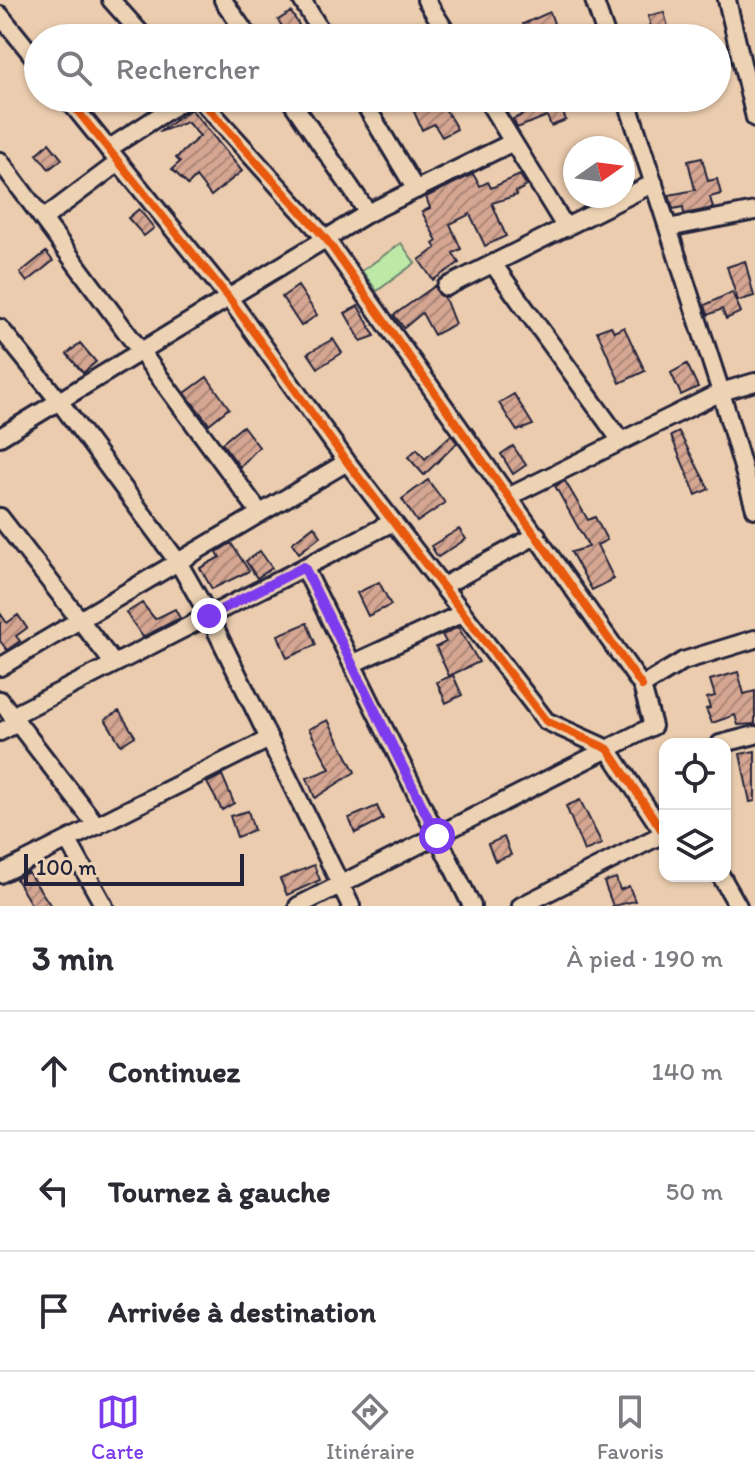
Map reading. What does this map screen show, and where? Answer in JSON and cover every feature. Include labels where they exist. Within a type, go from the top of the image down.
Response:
[{"type":"street","points":[[111,0],[132,24]]},
{"type":"street","points":[[223,0],[239,24]]},
{"type":"street","points":[[302,0],[317,24]]},
{"type":"street","points":[[426,0],[441,24]]},
{"type":"street","points":[[594,0],[602,24]]},
{"type":"street","points":[[727,0],[755,118]]},
{"type":"street","points":[[0,15],[24,45]]},
{"type":"street","points":[[79,112],[229,298],[347,462],[546,721],[608,749],[659,827]]},
{"type":"street","points":[[43,219],[114,155],[169,112]]},
{"type":"street","points":[[212,112],[326,239],[642,686],[653,726],[298,906]]},
{"type":"street","points":[[299,112],[368,213]]},
{"type":"street","points":[[369,112],[416,190]]},
{"type":"street","points":[[495,112],[566,228]]},
{"type":"street","points":[[631,112],[721,392],[755,509]]},
{"type":"street","points":[[0,437],[368,213],[513,142]]},
{"type":"street","points":[[0,161],[260,513]]},
{"type":"street","points":[[446,287],[654,183]]},
{"type":"street","points":[[668,228],[755,211]]},
{"type":"street","points":[[493,264],[621,441]]},
{"type":"street","points":[[0,328],[59,401],[178,562],[209,616],[351,906]]},
{"type":"street","points":[[510,496],[721,392],[755,382]]},
{"type":"street","points":[[0,667],[347,462]]},
{"type":"street","points":[[0,517],[114,664]]},
{"type":"street","points":[[0,732],[15,719],[114,664],[393,522]]},
{"type":"street","points":[[443,586],[537,535]]},
{"type":"street","points":[[304,567],[472,906]]},
{"type":"street","points":[[352,664],[463,613]]},
{"type":"street","points":[[642,686],[683,661],[755,639]]},
{"type":"street","points":[[0,700],[97,826]]},
{"type":"street","points":[[731,741],[755,735]]},
{"type":"street","points":[[0,874],[269,739]]},
{"type":"street","points":[[521,906],[659,837]]},
{"type":"street","points":[[68,841],[104,906]]},
{"type":"street","points":[[724,882],[738,906]]},
{"type":"green space","points":[[401,243],[415,263],[377,291],[362,271]]},
{"type":"building","points":[[291,12],[298,24],[281,24],[278,20]]},
{"type":"building","points":[[550,12],[554,24],[523,24]]},
{"type":"building","points":[[664,12],[667,24],[650,24],[648,16]]},
{"type":"building","points":[[187,112],[193,112],[242,171],[211,196],[196,177],[188,185],[172,169],[180,162],[176,158],[200,136],[187,122],[159,132]]},
{"type":"building","points":[[414,112],[447,112],[457,129],[442,137],[434,124],[422,130]]},
{"type":"building","points":[[528,112],[563,112],[566,120],[551,126],[547,116],[517,128],[513,119]]},
{"type":"building","points":[[49,143],[62,159],[49,169],[37,154]]},
{"type":"building","points":[[702,158],[708,181],[717,179],[721,194],[710,197],[713,208],[684,214],[683,207],[673,209],[669,195],[695,190],[688,161]]},
{"type":"building","points":[[473,174],[480,186],[488,182],[491,188],[520,175],[527,186],[516,192],[517,195],[492,203],[506,236],[485,246],[470,214],[450,224],[461,249],[453,253],[459,263],[433,280],[419,260],[436,248],[433,244],[437,241],[422,212],[430,208],[426,197]]},
{"type":"building","points":[[139,209],[154,228],[144,236],[128,218]]},
{"type":"building","points":[[46,252],[53,261],[27,282],[20,273]]},
{"type":"building","points":[[745,261],[754,296],[738,301],[727,267]]},
{"type":"building","points":[[298,286],[317,315],[301,326],[282,297]]},
{"type":"building","points":[[435,286],[446,301],[455,324],[434,335],[422,313],[404,328],[394,315]]},
{"type":"building","points":[[732,292],[741,312],[726,319],[722,309],[708,315],[705,305]]},
{"type":"building","points":[[358,306],[375,336],[361,341],[345,313]]},
{"type":"building","points":[[611,326],[614,332],[624,327],[645,371],[620,383],[597,331]]},
{"type":"building","points":[[333,339],[342,353],[318,368],[308,353]]},
{"type":"building","points":[[80,343],[96,362],[83,373],[67,354]]},
{"type":"building","points":[[687,364],[698,387],[681,395],[671,373]]},
{"type":"building","points":[[207,377],[229,408],[209,424],[185,393]]},
{"type":"building","points":[[514,394],[533,425],[517,431],[499,403]]},
{"type":"building","points":[[243,426],[259,447],[240,467],[222,443]]},
{"type":"building","points":[[679,432],[709,489],[696,495],[671,436]]},
{"type":"building","points":[[451,435],[457,443],[424,475],[408,457],[417,449],[425,459]]},
{"type":"building","points":[[513,446],[526,465],[513,474],[501,454]]},
{"type":"building","points":[[428,480],[445,503],[417,522],[402,499]]},
{"type":"building","points":[[565,481],[588,520],[595,517],[607,540],[597,545],[614,579],[592,590],[571,552],[589,547],[555,486]]},
{"type":"building","points":[[314,526],[321,536],[299,553],[292,543]]},
{"type":"building","points":[[459,529],[466,539],[438,557],[431,546]]},
{"type":"building","points":[[231,543],[249,571],[212,589],[200,568],[220,557],[217,552]]},
{"type":"building","points":[[260,551],[272,568],[257,578],[246,561]]},
{"type":"building","points":[[379,582],[391,605],[368,616],[357,593]]},
{"type":"building","points":[[142,603],[155,619],[175,609],[180,618],[143,637],[126,613]]},
{"type":"building","points":[[0,613],[7,623],[18,615],[27,628],[16,636],[20,641],[7,650],[0,641]]},
{"type":"building","points":[[307,623],[316,645],[287,658],[278,635]]},
{"type":"building","points":[[458,627],[479,662],[449,676],[436,647],[446,642],[442,635]]},
{"type":"building","points":[[738,672],[744,694],[755,691],[755,724],[738,725],[735,715],[712,723],[706,709],[710,708],[707,698],[715,696],[710,680]]},
{"type":"building","points":[[453,675],[462,695],[446,703],[437,682]]},
{"type":"building","points":[[119,711],[135,736],[121,745],[105,719]]},
{"type":"building","points":[[328,720],[355,772],[315,798],[307,778],[330,769],[309,729]]},
{"type":"building","points":[[755,751],[755,801],[750,802],[740,754]]},
{"type":"building","points":[[222,775],[234,803],[222,810],[207,783]]},
{"type":"building","points":[[580,800],[602,844],[584,851],[566,806]]},
{"type":"building","points":[[377,806],[383,819],[355,833],[349,818]]},
{"type":"building","points":[[248,811],[254,830],[237,837],[230,816]]},
{"type":"building","points":[[504,837],[511,855],[495,861],[488,844]]},
{"type":"building","points":[[314,865],[320,880],[287,895],[280,879]]},
{"type":"building","points":[[28,872],[51,906],[32,906],[16,879]]},
{"type":"building","points":[[616,878],[620,890],[629,886],[635,901],[613,906],[604,882]]},
{"type":"cycle path","points":[[78,112],[229,298],[347,462],[546,721],[608,749],[659,826]]},
{"type":"cycle path","points":[[212,112],[326,239],[642,686]]},
{"type":"route","points":[[209,616],[304,567],[437,836]]}]
